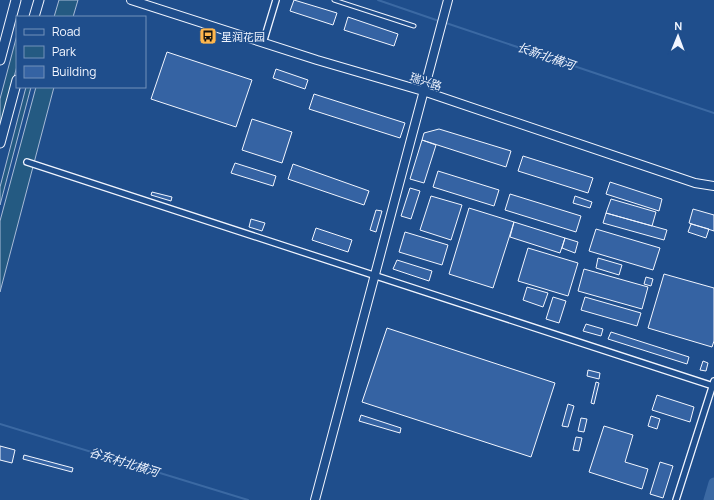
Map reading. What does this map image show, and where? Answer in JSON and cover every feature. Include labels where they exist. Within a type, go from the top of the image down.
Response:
[{"type":"main road","points":[[0,60],[16,0]]},
{"type":"main road","points":[[34,16],[38,0]]},
{"type":"main road","points":[[0,143],[16,84]]},
{"type":"street","name":"瑞兴路","points":[[131,0],[263,43],[424,91],[695,182],[714,186]]},
{"type":"street","points":[[263,43],[276,0]]},
{"type":"street","points":[[315,500],[448,0]]},
{"type":"street","points":[[27,162],[375,276],[713,384],[676,500]]},
{"type":"lane","points":[[334,0],[414,26]]},
{"type":"green space","points":[[59,0],[78,0],[73,16],[54,16]]},
{"type":"green space","points":[[16,39],[16,70],[0,130],[0,99]]},
{"type":"green space","points":[[26,88],[31,88],[0,205],[0,187]]},
{"type":"green space","points":[[36,88],[54,88],[0,292],[0,221]]},
{"type":"building","points":[[294,0],[337,13],[333,25],[290,11]]},
{"type":"building","points":[[348,17],[398,34],[394,46],[344,30]]},
{"type":"building","points":[[167,52],[252,80],[236,127],[151,99]]},
{"type":"building","points":[[276,69],[308,80],[305,89],[273,78]]},
{"type":"building","points":[[314,94],[405,123],[400,138],[309,109]]},
{"type":"building","points":[[252,119],[292,132],[282,163],[242,150]]},
{"type":"building","points":[[439,129],[511,151],[506,167],[422,140],[424,133]]},
{"type":"building","points":[[422,140],[436,145],[424,183],[410,179]]},
{"type":"building","points":[[523,156],[593,178],[588,193],[518,171]]},
{"type":"building","points":[[235,163],[276,176],[273,186],[231,173]]},
{"type":"building","points":[[293,164],[369,191],[364,205],[288,179]]},
{"type":"building","points":[[438,171],[499,190],[494,206],[433,187]]},
{"type":"building","points":[[610,182],[662,199],[659,211],[606,194]]},
{"type":"building","points":[[410,188],[420,191],[411,219],[401,216]]},
{"type":"building","points":[[152,192],[172,197],[171,201],[151,195]]},
{"type":"building","points":[[510,194],[581,216],[576,232],[505,210]]},
{"type":"building","points":[[431,196],[462,205],[451,240],[420,230]]},
{"type":"building","points":[[575,196],[592,202],[590,208],[573,203]]},
{"type":"building","points":[[611,199],[656,212],[652,226],[606,213]]},
{"type":"building","points":[[469,208],[514,222],[493,288],[449,274]]},
{"type":"building","points":[[693,209],[714,215],[714,231],[689,223]]},
{"type":"building","points":[[376,210],[382,211],[376,232],[370,230]]},
{"type":"building","points":[[606,213],[667,230],[664,240],[603,223]]},
{"type":"building","points":[[251,219],[265,223],[262,231],[249,227]]},
{"type":"building","points":[[514,222],[565,238],[560,253],[510,237]]},
{"type":"building","points":[[691,224],[709,229],[706,238],[688,232]]},
{"type":"building","points":[[316,228],[352,240],[348,252],[312,240]]},
{"type":"building","points":[[596,229],[660,248],[653,270],[589,251]]},
{"type":"building","points":[[405,232],[448,245],[442,265],[399,252]]},
{"type":"building","points":[[565,238],[578,242],[575,253],[562,248]]},
{"type":"building","points":[[528,248],[578,263],[568,296],[518,281]]},
{"type":"building","points":[[598,258],[622,265],[619,275],[596,268]]},
{"type":"building","points":[[397,260],[432,271],[429,281],[393,269]]},
{"type":"building","points":[[584,269],[648,287],[642,309],[578,291]]},
{"type":"building","points":[[664,274],[714,288],[714,341],[712,347],[648,328]]},
{"type":"building","points":[[646,277],[653,279],[651,286],[644,284]]},
{"type":"building","points":[[527,287],[548,293],[543,307],[523,300]]},
{"type":"building","points":[[553,297],[566,301],[559,323],[546,319]]},
{"type":"building","points":[[585,297],[641,313],[637,326],[581,310]]},
{"type":"building","points":[[586,324],[603,329],[601,336],[583,331]]},
{"type":"building","points":[[387,328],[555,383],[531,457],[362,402]]},
{"type":"building","points":[[611,332],[689,357],[687,364],[608,339]]},
{"type":"building","points":[[703,361],[708,363],[706,371],[700,370]]},
{"type":"building","points":[[588,370],[600,373],[599,379],[587,376]]},
{"type":"building","points":[[596,382],[599,383],[594,404],[591,403]]},
{"type":"building","points":[[657,395],[694,407],[690,422],[652,410]]},
{"type":"building","points":[[568,404],[574,406],[568,427],[562,426]]},
{"type":"building","points":[[361,415],[401,428],[400,433],[359,421]]},
{"type":"building","points":[[651,416],[660,419],[657,429],[648,426]]},
{"type":"building","points":[[581,418],[587,419],[584,432],[578,431]]},
{"type":"building","points":[[604,426],[633,435],[625,462],[648,469],[642,489],[589,472]]},
{"type":"building","points":[[576,437],[582,438],[579,451],[573,450]]},
{"type":"building","points":[[0,446],[15,450],[12,463],[0,460]]},
{"type":"building","points":[[24,455],[73,468],[72,472],[23,459]]},
{"type":"building","points":[[660,462],[673,466],[663,498],[650,494]]},
{"type":"waterway","name":"长新北横河","points":[[378,0],[439,21]]},
{"type":"waterway","name":"长新北横河","points":[[443,22],[714,113]]},
{"type":"waterway","name":"谷东村北横河","points":[[0,424],[248,500]]},
{"type":"waterway","points":[[709,500],[714,483]]},
{"type":"place","name":"星润花园","points":[[208,36]]}]
